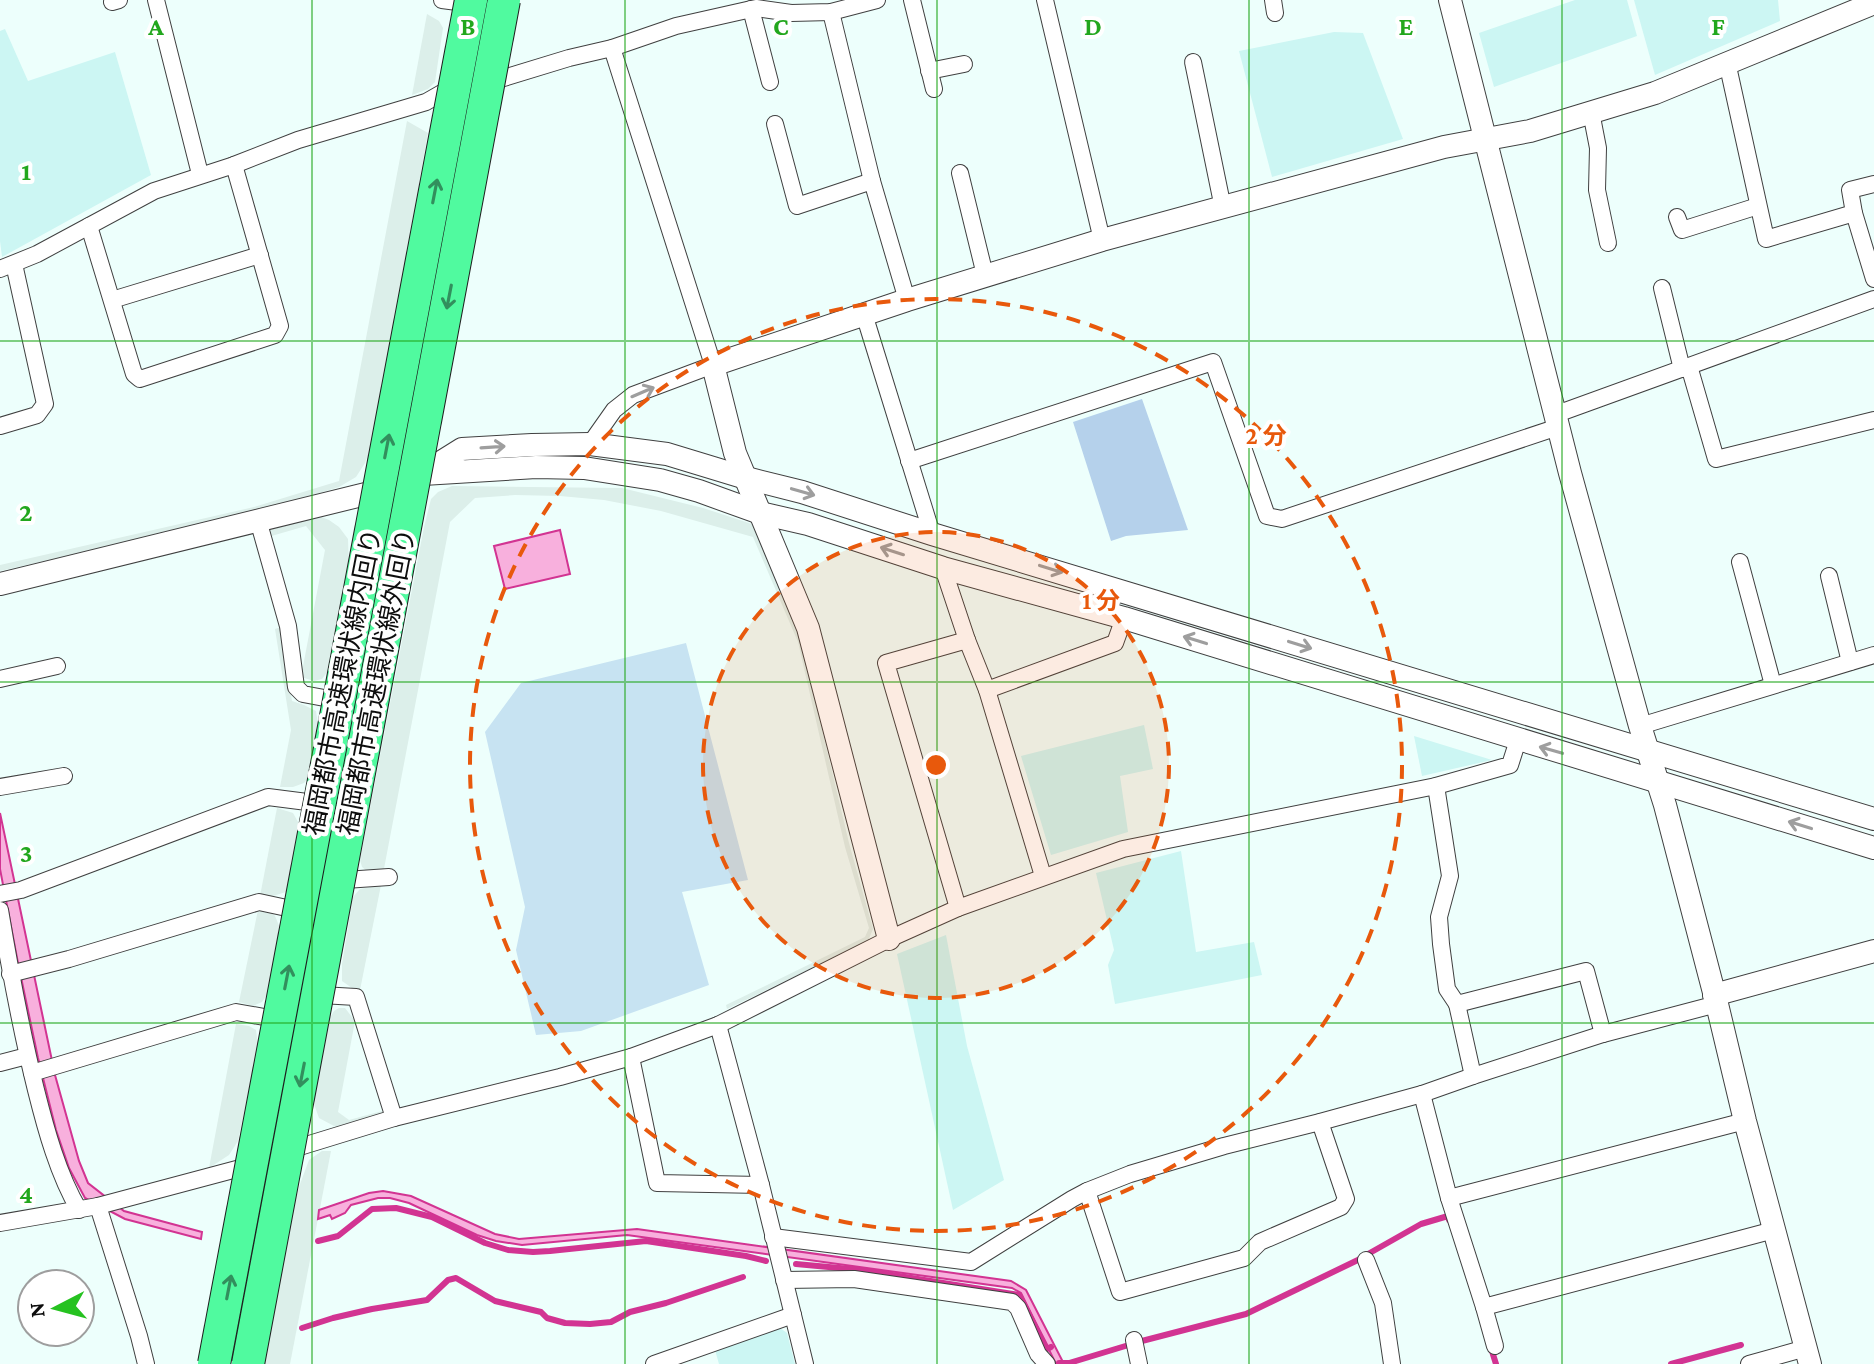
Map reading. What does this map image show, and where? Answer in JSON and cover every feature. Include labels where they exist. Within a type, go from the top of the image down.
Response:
[{"type":"highway","name":"福岡都市高速環状線外回り","points":[[248,1364],[504,0]]},
{"type":"highway","name":"福岡都市高速環状線内回り","points":[[214,1364],[468,1]]},
{"type":"street","points":[[156,0],[200,174]]},
{"type":"street","points":[[442,0],[468,1]]},
{"type":"street","points":[[497,80],[612,48],[676,26],[751,9],[791,13],[831,12],[877,0]]},
{"type":"street","points":[[912,0],[934,89]]},
{"type":"street","points":[[1045,0],[1102,240]]},
{"type":"street","points":[[1450,0],[1556,421],[1658,781],[1808,1356],[1749,1364]]},
{"type":"street","points":[[590,444],[614,410],[633,395],[713,365],[907,300],[1102,240],[1444,147],[1530,131],[1655,93],[1874,3]]},
{"type":"street","points":[[751,9],[770,82]]},
{"type":"street","points":[[831,12],[872,181],[907,300]]},
{"type":"street","points":[[612,48],[713,365],[735,453],[808,628],[889,939]]},
{"type":"street","points":[[1193,62],[1223,208]]},
{"type":"street","points":[[1727,62],[1766,239],[1854,213]]},
{"type":"street","points":[[929,71],[964,64]]},
{"type":"street","points":[[0,426],[37,415],[45,404],[7,266],[154,191],[298,140],[426,102],[447,90]]},
{"type":"street","points":[[1591,112],[1598,148],[1597,190],[1608,243]]},
{"type":"street","points":[[775,124],[797,206],[872,181]]},
{"type":"street","points":[[89,226],[134,374],[140,379],[275,335],[280,326],[234,165]]},
{"type":"street","points":[[960,173],[985,275]]},
{"type":"street","points":[[1874,184],[1850,190],[1874,279]]},
{"type":"street","points":[[1677,217],[1682,230],[1758,206]]},
{"type":"street","points":[[112,300],[260,255]]},
{"type":"street","points":[[1662,288],[1716,459],[1874,420]]},
{"type":"street","points":[[909,461],[1213,362],[1267,516],[1282,519],[1556,421],[1686,368],[1874,299]]},
{"type":"street","points":[[864,314],[932,534]]},
{"type":"street","points":[[0,584],[374,492],[422,474],[462,449],[590,444],[667,454],[802,492],[1874,819]]},
{"type":"street","points":[[422,474],[536,467],[584,468],[660,480],[760,513],[808,524],[943,568],[1124,618],[1874,848]]},
{"type":"street","points":[[258,520],[288,626],[296,687],[303,694],[335,700]]},
{"type":"street","points":[[1740,562],[1773,685]]},
{"type":"street","points":[[943,568],[987,690],[1043,876]]},
{"type":"street","points":[[1829,576],[1850,662]]},
{"type":"street","points":[[987,690],[1115,643],[1124,618]]},
{"type":"street","points":[[958,908],[886,663],[967,640]]},
{"type":"street","points":[[1640,726],[1874,655]]},
{"type":"street","points":[[0,679],[57,666]]},
{"type":"street","points":[[0,1223],[98,1206],[248,1166],[394,1118],[631,1057],[718,1025],[889,939],[958,908],[1043,876],[1123,849],[1436,786],[1510,765],[1518,740]]},
{"type":"street","points":[[0,787],[64,776]]},
{"type":"street","points":[[1436,786],[1450,876],[1439,917],[1447,989],[1457,1004],[1473,1076]]},
{"type":"street","points":[[0,894],[21,890],[268,797],[315,803]]},
{"type":"street","points":[[345,880],[389,877]]},
{"type":"street","points":[[10,974],[259,902],[296,910]]},
{"type":"street","points":[[0,910],[27,1056],[35,1072],[53,1148],[79,1210]]},
{"type":"street","points":[[773,1237],[971,1262],[1087,1191],[1130,1174],[1422,1094],[1603,1034],[1874,951]]},
{"type":"street","points":[[1457,1004],[1586,971],[1603,1034]]},
{"type":"street","points":[[321,995],[356,997],[394,1118]]},
{"type":"street","points":[[35,1072],[236,1012],[275,1019]]},
{"type":"street","points":[[718,1025],[805,1364]]},
{"type":"street","points":[[0,1063],[27,1056]]},
{"type":"street","points":[[631,1057],[657,1183],[761,1185]]},
{"type":"street","points":[[1422,1094],[1449,1198],[1495,1346]]},
{"type":"street","points":[[1449,1198],[1745,1121]]},
{"type":"street","points":[[1087,1191],[1120,1292],[1244,1258],[1260,1242],[1341,1207],[1346,1199],[1320,1122]]},
{"type":"street","points":[[98,1206],[146,1364]]},
{"type":"street","points":[[1484,1307],[1774,1230]]},
{"type":"street","points":[[1366,1260],[1383,1303],[1392,1364]]},
{"type":"street","points":[[784,1280],[854,1279],[1012,1302],[1018,1308],[1038,1354],[1047,1364]]},
{"type":"street","points":[[654,1364],[793,1315]]},
{"type":"street","points":[[1134,1340],[1139,1364]]},
{"type":"shaded area","points":[[1575,0],[1627,0],[1637,36],[1494,87],[1479,33]]},
{"type":"shaded area","points":[[1634,0],[1778,0],[1780,21],[1655,75]]},
{"type":"shaded area","points":[[427,14],[439,21],[443,28],[435,82],[428,89],[412,95]]},
{"type":"shaded area","points":[[5,29],[28,81],[115,52],[151,175],[2,257],[0,31]]},
{"type":"shaded area","points":[[1334,32],[1363,33],[1403,139],[1272,177],[1239,51]]},
{"type":"shaded area","points":[[407,121],[428,133],[373,441],[356,477],[339,487],[255,513],[0,571],[0,565],[254,507],[339,481]]},
{"type":"shaded area","points":[[1142,399],[1188,530],[1126,536],[1111,541],[1073,422]]},
{"type":"shaded area","points":[[452,486],[622,488],[752,524],[801,641],[849,843],[873,929],[868,941],[727,1009],[726,1005],[865,937],[869,928],[845,847],[798,642],[753,537],[661,511],[604,500],[515,495],[475,498],[450,522],[383,874],[362,867],[360,860],[424,527],[431,499]]},
{"type":"shaded area","points":[[319,516],[339,527],[348,539],[349,568],[328,671],[322,679],[314,681],[301,677],[325,550],[306,526],[268,537],[268,534],[270,530]]},
{"type":"shaded area","points":[[560,530],[570,574],[505,589],[494,546]]},
{"type":"shaded area","points":[[281,627],[292,701],[316,711],[318,724],[309,777],[304,783],[293,787],[280,787],[291,730],[275,629]]},
{"type":"shaded area","points":[[686,643],[748,880],[682,892],[709,985],[581,1031],[536,1035],[516,950],[525,907],[485,732],[521,683]]},
{"type":"shaded area","points":[[1144,725],[1153,769],[1120,776],[1128,832],[1051,855],[1021,756]]},
{"type":"shaded area","points":[[1414,736],[1492,760],[1422,776]]},
{"type":"shaded area","points":[[277,808],[293,813],[299,829],[286,892],[260,896]]},
{"type":"shaded area","points":[[0,813],[55,1075],[88,1183],[124,1211],[202,1232],[201,1239],[125,1219],[85,1198],[69,1168],[38,1058],[18,963],[0,869]]},
{"type":"shaded area","points":[[1181,851],[1196,952],[1254,942],[1262,975],[1115,1004],[1108,965],[1114,950],[1096,873]]},
{"type":"shaded area","points":[[381,885],[360,990],[342,981],[353,897],[360,889]]},
{"type":"shaded area","points":[[258,910],[271,912],[280,928],[269,992],[262,1002],[253,1006],[239,1002]]},
{"type":"shaded area","points":[[946,935],[967,1046],[1004,1180],[953,1210],[897,954]]},
{"type":"shaded area","points":[[339,1008],[345,1008],[355,1021],[338,1112],[349,1120],[382,1111],[381,1116],[345,1128],[319,1118],[313,1101],[328,1021]]},
{"type":"shaded area","points":[[236,1024],[256,1030],[258,1045],[238,1141],[229,1155],[209,1168]]},
{"type":"shaded area","points":[[322,1151],[331,1151],[290,1364],[263,1364],[287,1230],[309,1160]]},
{"type":"shaded area","points":[[383,1191],[411,1196],[495,1234],[519,1239],[637,1229],[1011,1281],[1026,1290],[1064,1364],[1056,1364],[1021,1293],[1012,1288],[627,1235],[522,1245],[477,1235],[409,1203],[390,1198],[351,1205],[345,1213],[332,1219],[330,1215],[318,1219],[319,1210]]},
{"type":"shaded area","points":[[780,1328],[787,1333],[795,1364],[719,1364],[715,1350]]},
{"type":"waterway","points":[[318,1241],[338,1236],[372,1209],[396,1208],[432,1217],[485,1243],[508,1250],[550,1251],[646,1241],[766,1261]]},
{"type":"waterway","points":[[1368,1254],[1421,1224],[1448,1216],[1449,1220]]},
{"type":"waterway","points":[[1138,1342],[1246,1314],[1362,1258]]},
{"type":"waterway","points":[[796,1264],[861,1270],[1019,1295],[1047,1349],[1051,1347]]},
{"type":"waterway","points":[[302,1328],[372,1309],[427,1300],[448,1280],[456,1278],[495,1301],[541,1312],[547,1318],[565,1323],[590,1324],[611,1322],[630,1312],[743,1277]]},
{"type":"waterway","points":[[1059,1363],[1069,1363],[1132,1344]]},
{"type":"waterway","points":[[1671,1364],[1741,1345]]},
{"type":"waterway","points":[[1491,1348],[1496,1364]]}]
